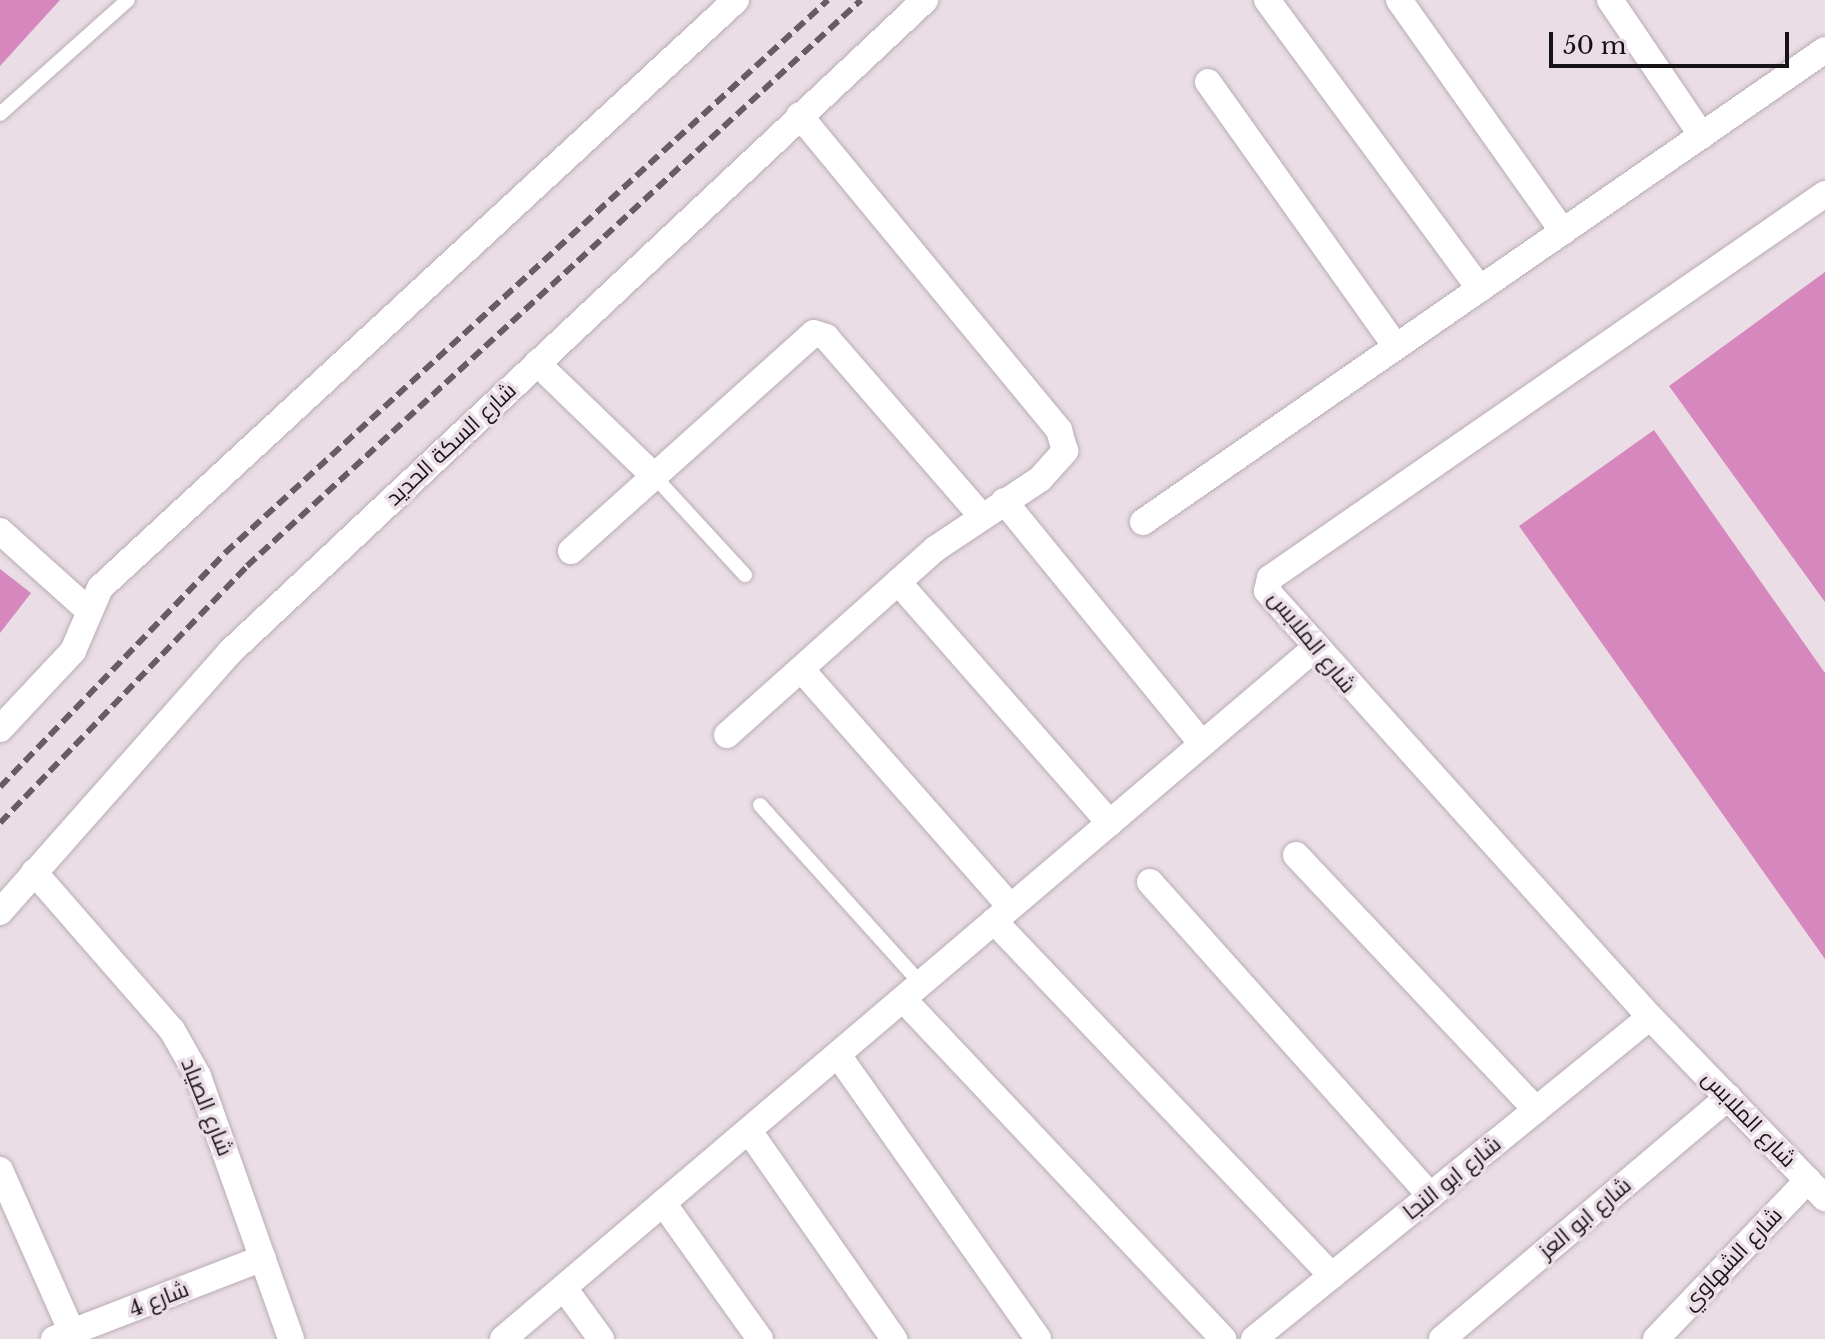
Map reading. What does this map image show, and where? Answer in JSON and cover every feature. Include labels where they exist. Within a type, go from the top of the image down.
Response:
[{"type":"street","points":[[0,729],[73,651],[100,588],[736,0]]},
{"type":"street","name":"شارع السكة الحديد","points":[[0,912],[230,652],[925,0]]},
{"type":"street","points":[[1267,0],[1480,289]]},
{"type":"street","points":[[1399,0],[1563,232]]},
{"type":"street","points":[[1610,0],[1702,136]]},
{"type":"street","points":[[1143,522],[1825,50]]},
{"type":"street","points":[[1208,82],[1396,347]]},
{"type":"street","points":[[727,735],[898,582],[981,515],[1060,458],[1063,437],[799,115]]},
{"type":"street","name":"شارع الملابس","points":[[1816,1189],[1650,1017],[1313,650],[1270,597],[1270,578],[1825,194]]},
{"type":"street","points":[[571,551],[814,333],[826,337],[981,515]]},
{"type":"street","points":[[537,363],[653,475]]},
{"type":"street","points":[[1004,501],[1202,744]]},
{"type":"street","points":[[0,531],[88,610]]},
{"type":"street","points":[[898,582],[1110,823]]},
{"type":"street","points":[[503,1339],[1313,650]]},
{"type":"street","points":[[801,669],[1002,914],[1332,1276]]},
{"type":"street","points":[[1296,855],[1536,1110]]},
{"type":"street","name":"شارع الصياد","points":[[34,872],[172,1030],[198,1076],[291,1339]]},
{"type":"street","points":[[1150,882],[1431,1196]]},
{"type":"street","points":[[912,991],[1223,1339]]},
{"type":"street","name":"شارع ابو النجا","points":[[1254,1339],[1650,1017]]},
{"type":"street","points":[[838,1055],[1038,1339]]},
{"type":"street","name":"شارع ابو العز","points":[[1442,1339],[1728,1097]]},
{"type":"street","points":[[749,1131],[894,1339]]},
{"type":"street","points":[[0,1170],[67,1337]]},
{"type":"street","name":"شارع الشهاوي","points":[[1656,1339],[1816,1189]]},
{"type":"street","points":[[663,1203],[760,1339]]},
{"type":"street","name":"شارع 4","points":[[67,1337],[263,1258]]},
{"type":"street","points":[[564,1288],[601,1339]]},
{"type":"lane","points":[[0,114],[128,0]]},
{"type":"lane","points":[[653,475],[745,575]]},
{"type":"lane","points":[[760,805],[912,991]]},
{"type":"building","points":[[0,0],[60,0],[0,66]]},
{"type":"building","points":[[1825,272],[1825,602],[1669,386]]},
{"type":"building","points":[[1654,430],[1825,673],[1825,959],[1519,526]]},
{"type":"building","points":[[0,569],[31,593],[0,633]]},
{"type":"railway","points":[[0,787],[225,553],[828,0]]},
{"type":"railway","points":[[0,823],[247,566],[861,0]]}]
